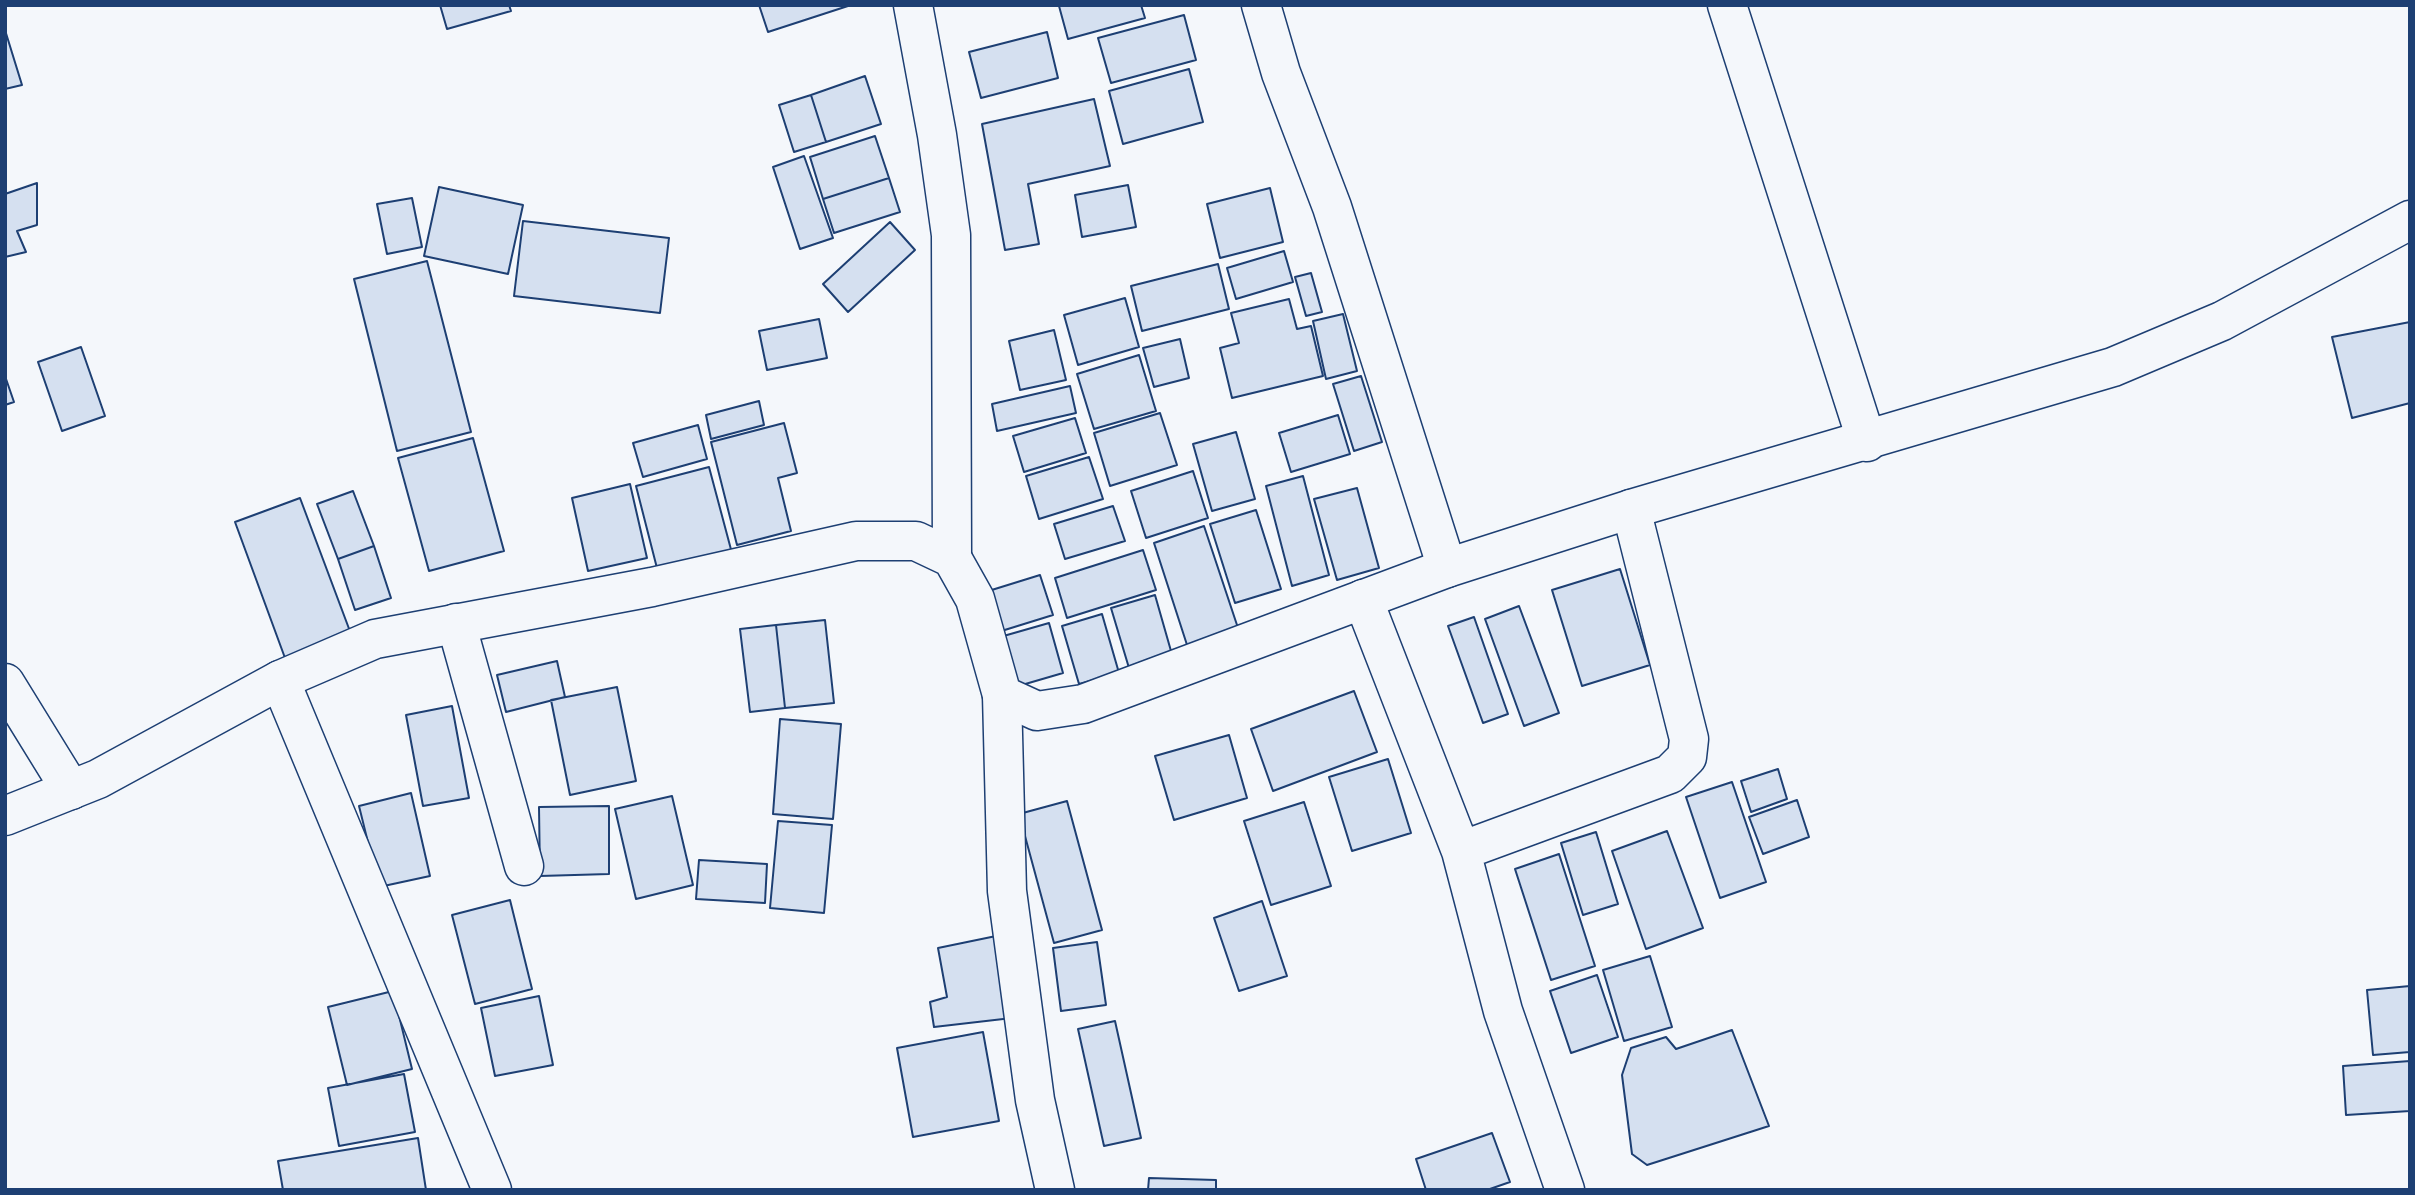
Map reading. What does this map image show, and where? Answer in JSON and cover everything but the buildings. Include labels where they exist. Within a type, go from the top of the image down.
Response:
[{"type":"street","points":[[913,5],[937,135],[951,235],[952,558],[975,599],[1002,695],[1007,891],[1035,1100],[1053,1184]]},
{"type":"street","points":[[1261,5],[1281,73],[1332,207],[1447,568]]},
{"type":"street","points":[[1727,5],[1867,442]]},
{"type":"street","points":[[1002,695],[1037,711],[1083,705],[1447,568],[1631,509],[1867,442],[2113,367],[2222,321],[2410,220]]},
{"type":"street","points":[[1461,851],[1670,774],[1687,757],[1689,739],[1631,509]]},
{"type":"street","points":[[5,816],[71,790],[218,716],[279,680],[375,639],[652,587],[856,541],[916,541],[952,558]]},
{"type":"street","points":[[1363,599],[1461,851],[1503,1011],[1565,1190]]},
{"type":"street","points":[[456,623],[524,866]]},
{"type":"street","points":[[279,680],[492,1190]]},
{"type":"street","points":[[5,683],[71,790]]}]
